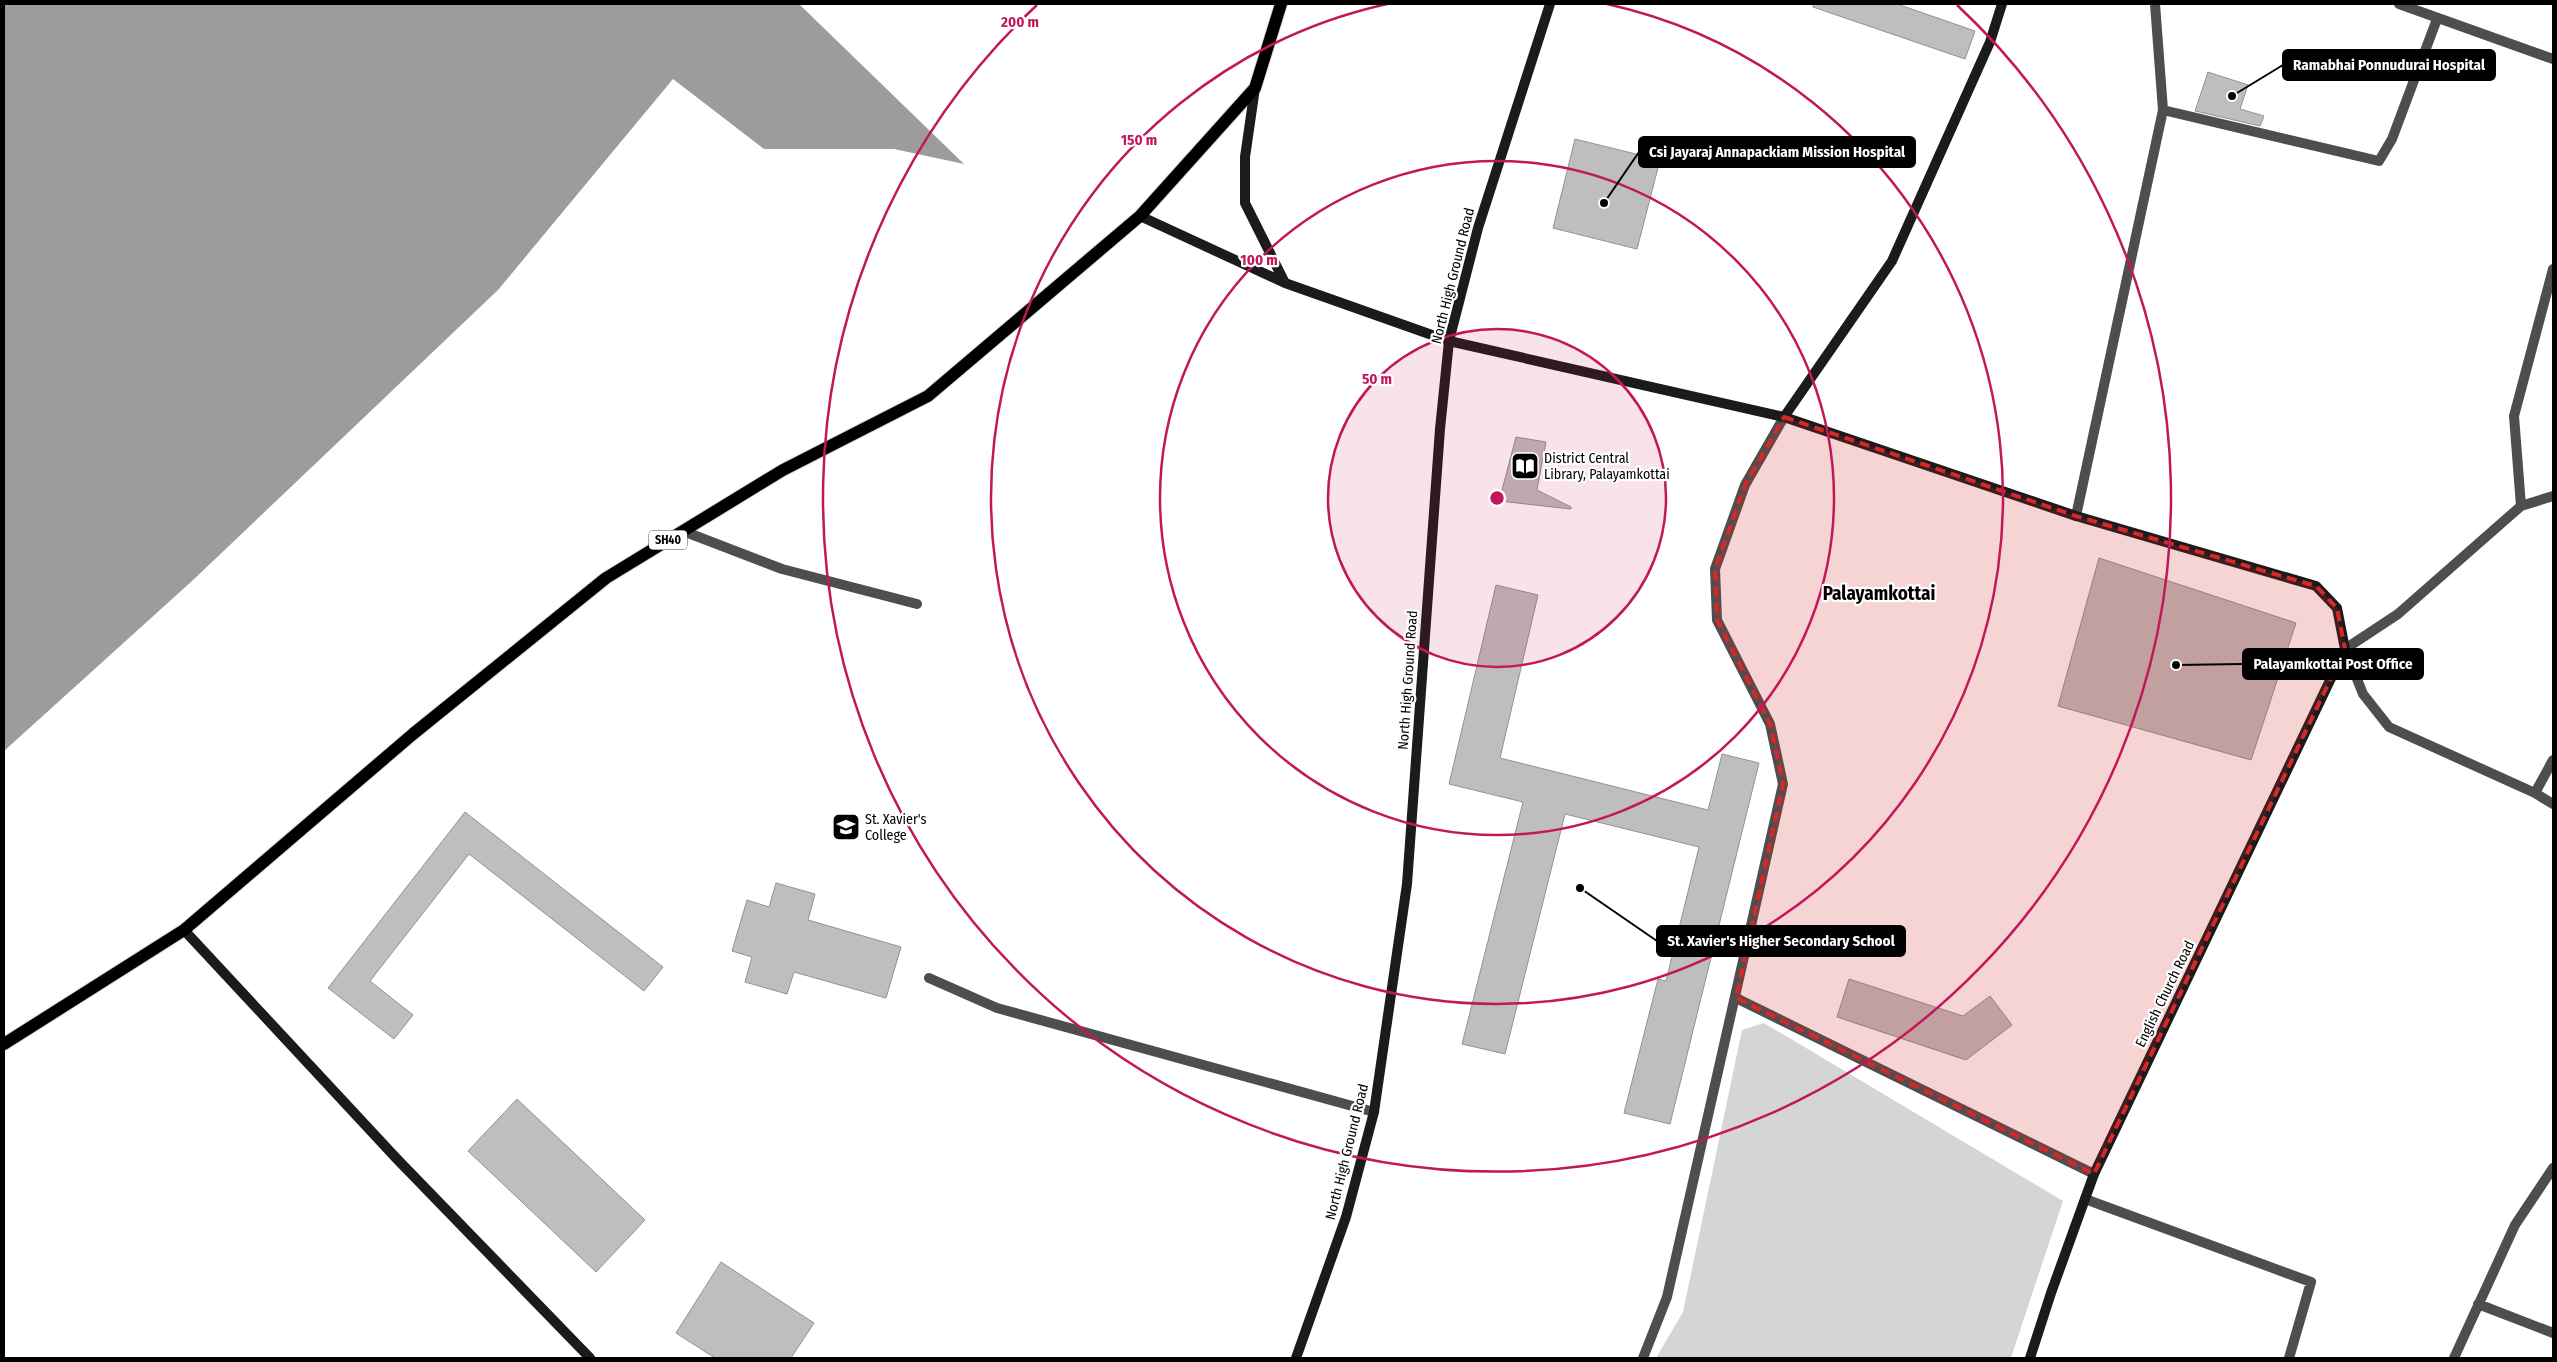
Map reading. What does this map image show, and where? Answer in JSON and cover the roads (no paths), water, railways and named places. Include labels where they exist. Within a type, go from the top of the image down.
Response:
[{"type":"main road","name":"SH40","points":[[4,1044],[184,930],[413,734],[606,578],[783,470],[928,396],[1140,216],[1255,88],[1281,4]]},
{"type":"street","name":"North High Ground Road","points":[[1296,1358],[1346,1217],[1374,1112],[1407,884],[1440,429],[1449,341],[1478,228],[1550,4]]},
{"type":"street","points":[[1644,1358],[1667,1297],[1783,784],[1770,724],[1717,620],[1715,569],[1746,485],[1784,417],[1892,261],[1990,42],[2002,4]]},
{"type":"street","points":[[2076,516],[2163,110],[2155,4]]},
{"type":"street","points":[[2399,4],[2553,59]]},
{"type":"street","points":[[2163,110],[2379,162],[2392,138],[2437,18]]},
{"type":"street","points":[[1255,88],[1245,157],[1245,203],[1285,283]]},
{"type":"street","points":[[1140,216],[1285,283],[1449,341],[1784,417],[2076,516],[2316,586],[2338,608],[2345,649],[2362,694],[2389,727],[2536,793],[2553,804]]},
{"type":"street","points":[[2521,506],[2514,416],[2553,270]]},
{"type":"street","points":[[2345,649],[2398,614],[2521,506],[2553,496]]},
{"type":"street","points":[[683,532],[782,569],[917,604]]},
{"type":"street","name":"English Church Road","points":[[2030,1358],[2094,1174],[2345,649]]},
{"type":"street","points":[[2536,793],[2553,760]]},
{"type":"street","points":[[184,930],[396,1159],[590,1358]]},
{"type":"street","points":[[930,978],[997,1008],[1374,1112]]},
{"type":"street","points":[[1736,998],[2094,1174]]},
{"type":"street","points":[[2454,1358],[2515,1225],[2553,1168]]},
{"type":"street","points":[[2085,1199],[2311,1282],[2289,1358]]},
{"type":"street","points":[[2478,1304],[2553,1332]]},
{"type":"place","name":"Ramabhai Ponnudurai Hospital","points":[[2232,96]]},
{"type":"place","name":"Csi Jayaraj Annapackiam Mission Hospital","points":[[1604,203]]},
{"type":"place","name":"District Central Library, Palayamkottai","points":[[1525,466]]},
{"type":"place","name":"Palayamkottai Post Office","points":[[2176,665]]},
{"type":"place","name":"St. Xavier's College","points":[[846,827]]},
{"type":"place","name":"St. Xavier's Higher Secondary School","points":[[1580,888]]},
{"type":"district","name":"Palayamkottai","points":[[1879,593]]}]
